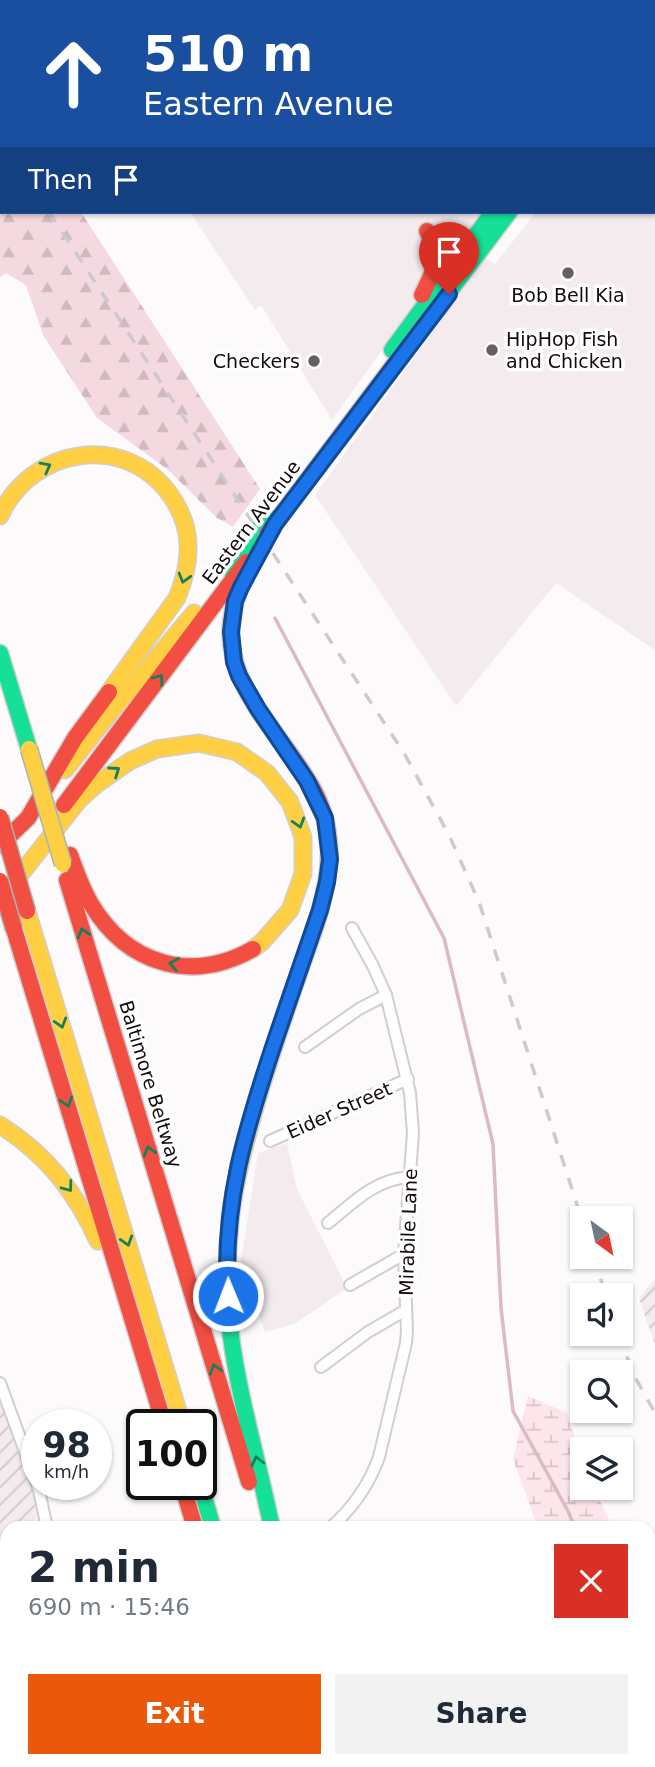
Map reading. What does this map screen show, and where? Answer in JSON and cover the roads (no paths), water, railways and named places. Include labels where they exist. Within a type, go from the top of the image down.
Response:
[{"type":"main road","name":"Eastern Avenue","points":[[0,855],[104,720],[198,608],[323,444],[492,214]]},
{"type":"main road","name":"Eastern Avenue","points":[[0,890],[508,214]]},
{"type":"main road","points":[[408,328],[435,267],[435,243],[427,231]]},
{"type":"main road","points":[[0,516],[11,496],[36,472],[69,457],[102,455],[135,465],[160,483],[177,506],[188,539],[185,579],[177,598],[75,738],[28,818],[0,845]]},
{"type":"main road","points":[[270,1521],[241,1389],[228,1312],[230,1221],[233,1190],[246,1132],[320,910],[330,859],[328,832],[320,806],[307,781],[246,690],[234,662],[231,625],[235,601],[275,524]]},
{"type":"main road","name":"Baltimore Beltway","points":[[0,641],[2,657],[66,859],[260,1521]]},
{"type":"main road","points":[[0,901],[87,792],[126,763],[158,748],[177,744],[217,745],[237,752],[257,764],[271,775],[294,806],[304,840],[302,882],[283,921],[270,936],[238,958],[195,967],[175,966],[152,960],[120,940],[93,908],[66,859]]},
{"type":"main road","points":[[0,817],[177,1409]]},
{"type":"main road","points":[[0,881],[159,1409]]},
{"type":"main road","points":[[0,1125],[34,1148],[76,1197],[106,1259],[151,1382]]},
{"type":"main road","points":[[187,1500],[193,1521]]},
{"type":"main road","points":[[205,1500],[211,1521]]},
{"type":"street","name":"Mirabile Lane","points":[[339,1521],[366,1488],[377,1464],[406,1343],[404,1254],[413,1133],[408,1079],[386,995],[352,928]]},
{"type":"street","points":[[305,1047],[359,1009],[386,995]]},
{"type":"street","name":"Eider Street","points":[[270,1141],[408,1079]]},
{"type":"street","points":[[328,1223],[365,1193],[389,1180],[409,1177]]},
{"type":"street","points":[[349,1285],[404,1254]]},
{"type":"street","points":[[321,1367],[368,1332],[406,1310]]},
{"type":"street","points":[[0,1383],[39,1490],[46,1521]]},
{"type":"waterway","points":[[275,618],[444,938],[493,1144],[501,1308],[513,1411],[572,1521]]},
{"type":"railway","points":[[50,214],[404,753],[449,835],[479,902],[577,1206]]},
{"type":"railway","points":[[597,1269],[602,1283]]},
{"type":"railway","points":[[623,1346],[635,1377],[655,1413]]},
{"type":"place","name":"Bob Bell Kia","points":[[568,273]]},
{"type":"place","name":"HipHop Fish and Chicken","points":[[492,350]]},
{"type":"place","name":"Checkers","points":[[314,361]]}]
